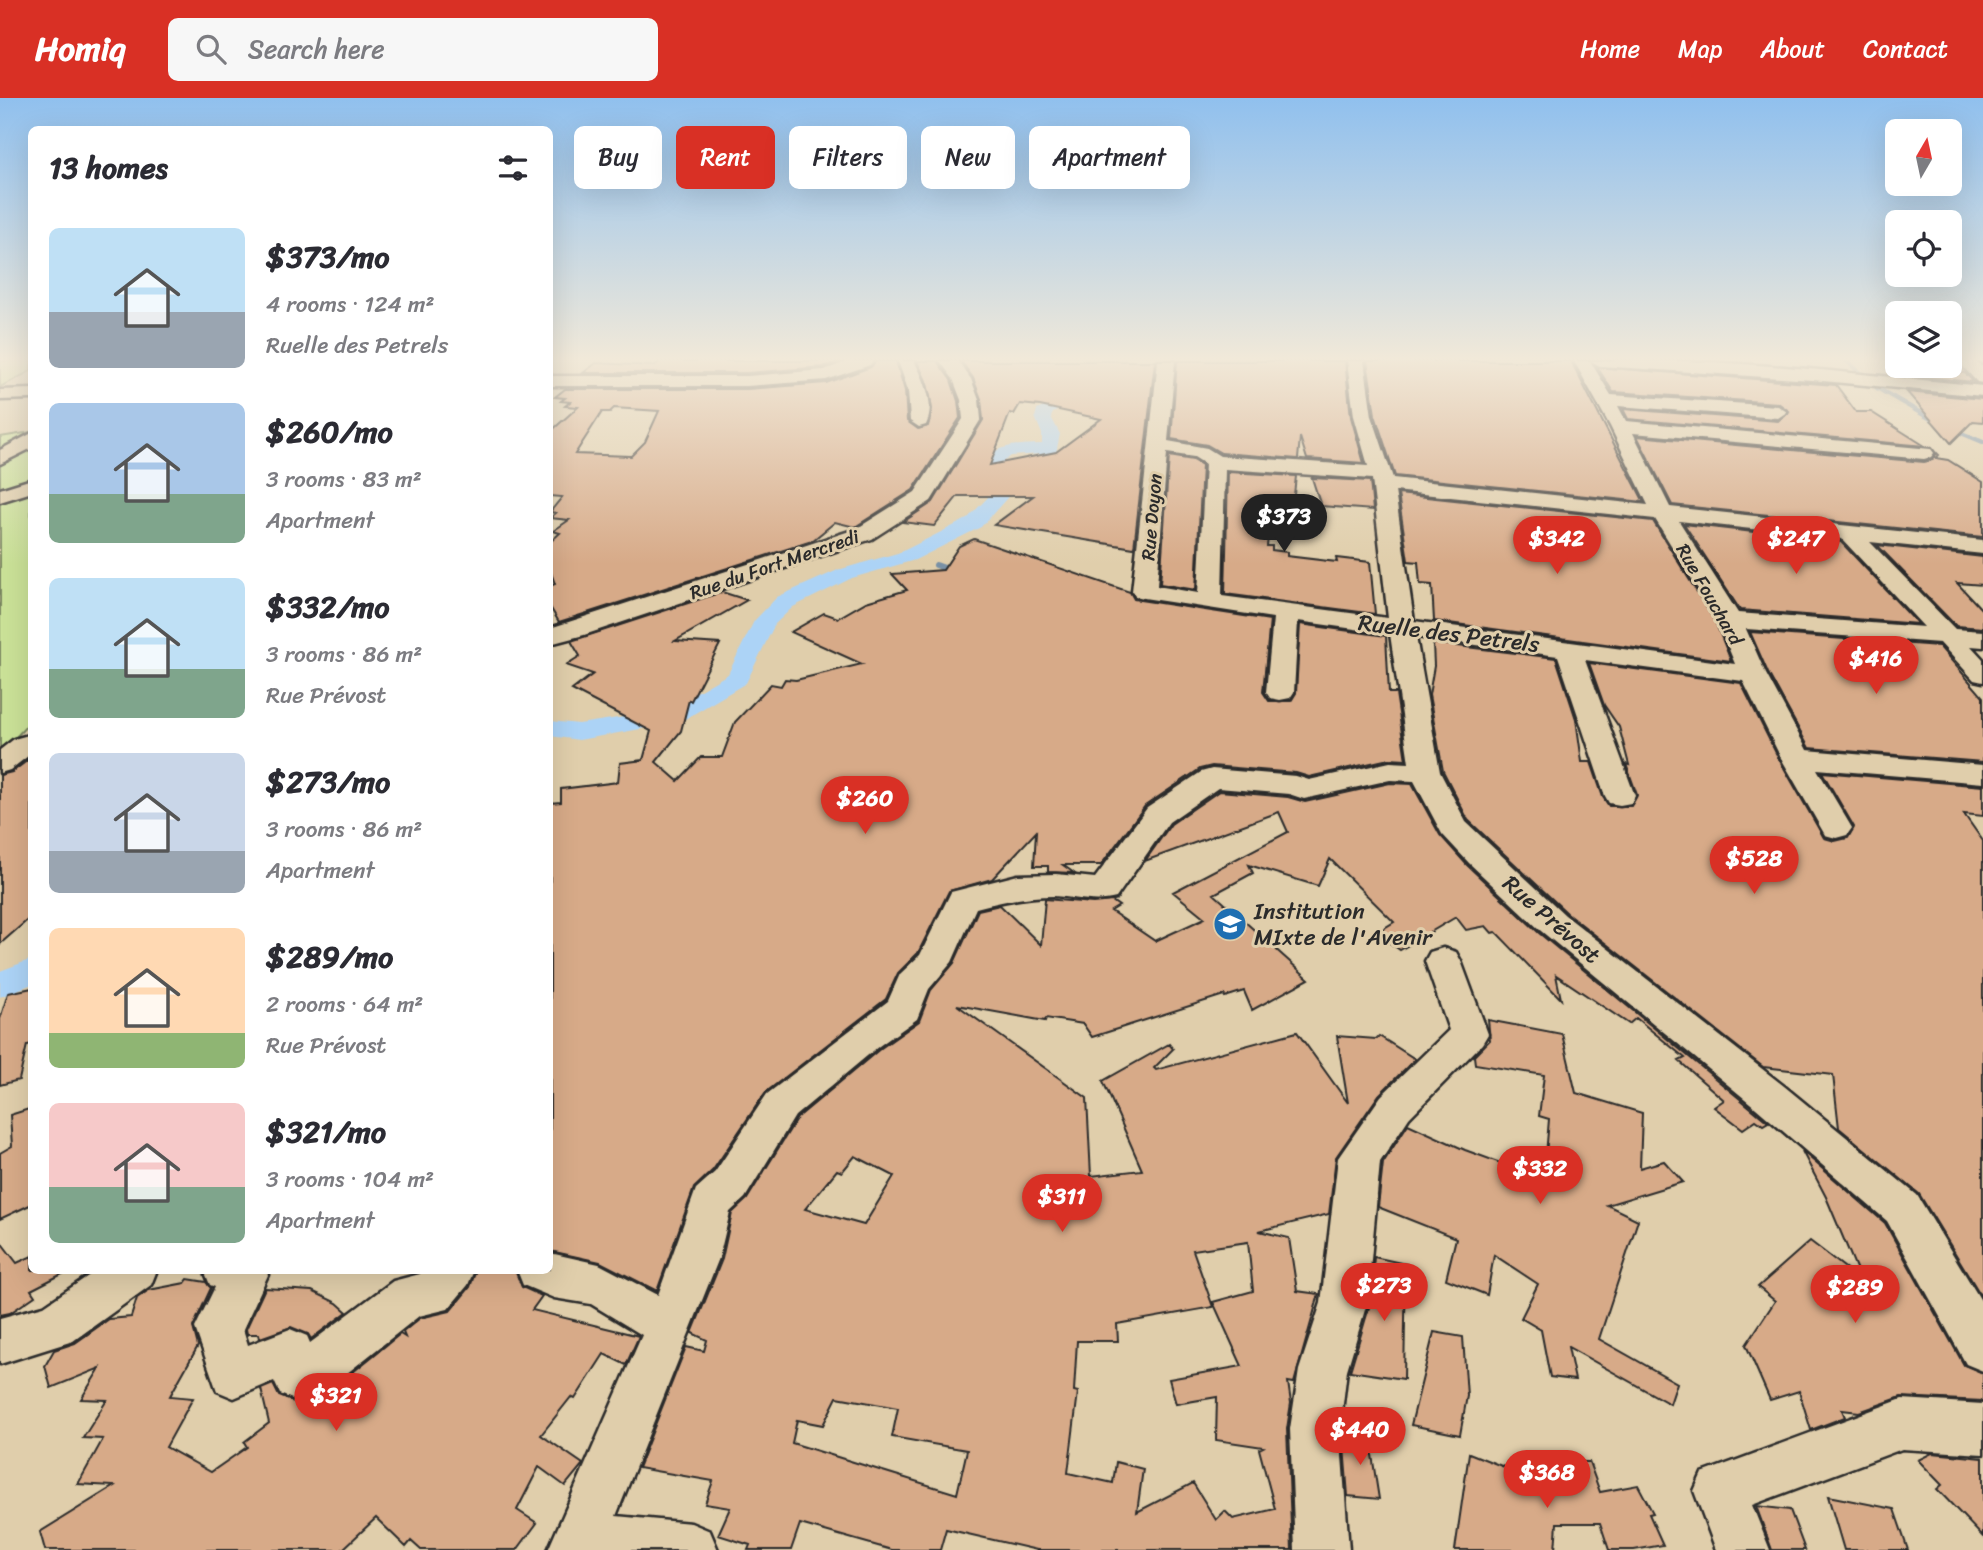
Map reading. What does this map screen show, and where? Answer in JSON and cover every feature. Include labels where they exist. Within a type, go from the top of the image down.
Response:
[{"type":"street","name":"Rue du Fort Mercredi","points":[[553,635],[864,534],[923,496],[966,429]]},
{"type":"street","name":"Rue Doyon","points":[[1144,591],[1159,429]]},
{"type":"street","name":"Rue Prévost","points":[[1367,429],[1382,478],[1425,772],[1453,827],[1480,856],[1553,923],[1770,1097],[1902,1208],[1983,1348]]},
{"type":"street","name":"Rue Fouchard","points":[[1621,429],[1662,512],[1730,620],[1753,674],[1836,828]]},
{"type":"street","points":[[1651,429],[1924,453]]},
{"type":"street","points":[[0,458],[28,441]]},
{"type":"street","points":[[1157,445],[1200,452],[1215,462],[1382,478],[1983,547]]},
{"type":"street","points":[[1210,602],[1215,462]]},
{"type":"street","points":[[0,496],[28,486]]},
{"type":"street","points":[[1847,531],[1983,674]]},
{"type":"street","points":[[1957,544],[1983,561]]},
{"type":"street","name":"Ruelle des Petrels","points":[[1144,591],[1753,674]]},
{"type":"street","points":[[1280,692],[1286,612]]},
{"type":"street","points":[[1730,620],[1983,639]]},
{"type":"street","points":[[1568,648],[1620,796]]},
{"type":"street","points":[[0,764],[28,744]]},
{"type":"street","points":[[1796,758],[1983,774]]},
{"type":"street","points":[[691,1550],[577,1545],[696,1258],[711,1202],[730,1185],[781,1105],[904,1009],[913,984],[934,962],[963,900],[1018,886],[1056,885],[1104,890],[1158,815],[1212,778],[1296,785],[1304,790],[1390,771],[1425,772]]},
{"type":"street","points":[[1322,1550],[1315,1429],[1323,1370],[1344,1303],[1359,1158],[1395,1107],[1469,1034],[1443,961]]},
{"type":"street","points":[[0,1340],[56,1325],[129,1274]]},
{"type":"street","points":[[241,1274],[245,1275],[219,1328],[234,1374],[290,1352],[297,1377],[324,1362],[409,1296],[432,1294],[449,1274]]},
{"type":"street","points":[[548,1274],[599,1285],[668,1325]]},
{"type":"street","points":[[1743,1550],[1720,1491],[1902,1424],[1983,1429]]},
{"type":"green space","points":[[28,432],[28,724],[0,754],[0,437]]},
{"type":"building","points":[[553,429],[591,429],[575,454],[631,456],[645,442],[651,429],[953,429],[913,490],[855,527],[835,522],[812,541],[559,622],[553,612],[553,539],[560,533],[553,531],[569,520],[553,518],[556,513],[553,512],[553,508],[562,497],[553,496]]},
{"type":"building","points":[[978,429],[1004,429],[990,465],[1056,452],[1088,429],[1147,429],[1134,548],[994,525],[1033,496],[958,496],[934,526],[903,522],[933,502]]},
{"type":"building","points":[[1172,429],[1354,429],[1364,463],[1307,459],[1300,437],[1298,459],[1221,453],[1207,445],[1171,439]]},
{"type":"building","points":[[1380,429],[1606,429],[1644,502],[1395,476]]},
{"type":"building","points":[[1735,429],[1898,429],[1925,446]]},
{"type":"building","points":[[1939,429],[1965,429],[1951,443]]},
{"type":"building","points":[[1637,436],[1924,462],[1932,460],[1937,453],[1939,455],[1936,458],[1948,460],[1983,482],[1983,537],[1672,505]]},
{"type":"building","points":[[1169,456],[1193,460],[1202,465],[1196,590],[1160,584]]},
{"type":"building","points":[[1228,472],[1296,476],[1293,504],[1272,503],[1267,546],[1272,546],[1272,550],[1287,552],[1287,556],[1337,562],[1336,558],[1370,562],[1375,614],[1225,594]]},
{"type":"building","points":[[1312,478],[1370,481],[1373,510],[1321,506]]},
{"type":"building","points":[[1398,494],[1653,521],[1715,621],[1731,661],[1434,621],[1432,585],[1420,584],[1418,562],[1408,561]]},
{"type":"building","points":[[1684,524],[1841,542],[1918,624],[1740,610]]},
{"type":"building","points":[[974,539],[1130,592],[1134,599],[1270,620],[1263,692],[1269,701],[1291,701],[1296,693],[1300,624],[1386,636],[1389,693],[1396,693],[1406,760],[1389,759],[1309,777],[1296,773],[1212,766],[1200,769],[1145,806],[1101,865],[1063,865],[1074,873],[1048,872],[1048,866],[1034,866],[1036,832],[992,879],[949,891],[918,953],[898,973],[886,999],[765,1093],[713,1170],[694,1188],[657,1291],[600,1262],[553,1252],[553,803],[561,802],[561,789],[618,782],[620,763],[643,760],[651,731],[572,690],[593,674],[566,665],[580,656],[571,641],[722,592],[747,600],[675,641],[720,644],[691,701],[689,700],[681,731],[656,762],[678,781],[701,757],[722,757],[735,722],[771,684],[781,686],[785,679],[796,680],[862,664],[791,632],[824,613],[838,618],[866,602],[907,590],[892,574],[943,570],[959,546]]},
{"type":"building","points":[[1877,545],[1983,557],[1983,585],[1957,583],[1983,611],[1983,628],[1956,626]]},
{"type":"building","points":[[1750,632],[1939,646],[1983,697],[1983,762],[1809,748],[1768,673]]},
{"type":"building","points":[[1433,643],[1556,658],[1576,719],[1582,762],[1591,762],[1603,797],[1609,806],[1631,806],[1637,795],[1626,764],[1629,765],[1619,727],[1604,705],[1589,663],[1741,683],[1779,759],[1824,838],[1835,841],[1848,838],[1854,827],[1822,772],[1983,786],[1983,816],[1964,814],[1983,841],[1983,1299],[1919,1194],[1839,1128],[1833,1075],[1763,1067],[1567,913],[1468,820],[1443,771],[1429,695],[1434,666]]},
{"type":"building","points":[[28,760],[28,920],[0,944],[0,775],[12,772]]},
{"type":"building","points":[[1390,783],[1412,784],[1440,835],[1467,865],[1539,933],[1768,1122],[1763,1125],[1756,1120],[1743,1129],[1714,1107],[1724,1100],[1679,1061],[1685,1058],[1636,1018],[1629,1024],[1556,975],[1561,999],[1496,932],[1492,933],[1486,926],[1466,930],[1456,917],[1400,950],[1376,933],[1394,922],[1330,859],[1318,886],[1249,865],[1253,873],[1214,894],[1309,979],[1252,1010],[1244,991],[1092,1037],[1083,1024],[1046,1018],[1045,1021],[957,1005],[1087,1098],[1091,1176],[1142,1170],[1103,1081],[1169,1044],[1173,1049],[1154,1068],[1156,1070],[1297,1032],[1348,1103],[1337,1036],[1376,1039],[1379,1036],[1415,1059],[1379,1095],[1336,1157],[1329,1214],[1259,1231],[1289,1238],[1297,1291],[1319,1294],[1294,1383],[1288,1382],[1291,1403],[1287,1429],[1292,1550],[1037,1550],[946,1529],[940,1550],[892,1550],[800,1524],[791,1550],[748,1550],[750,1545],[718,1535],[730,1508],[705,1504],[713,1481],[638,1468],[686,1347],[704,1351],[707,1340],[692,1333],[722,1259],[732,1213],[747,1199],[797,1118],[881,1048],[919,1021],[931,990],[954,963],[978,910],[1000,905],[1041,945],[1045,899],[1093,903],[1112,901],[1119,906],[1111,911],[1155,941],[1205,918],[1173,892],[1288,832],[1279,812],[1145,861],[1171,824],[1219,791],[1288,797],[1305,802]],"holes":[[[855,1156],[894,1176],[864,1225],[805,1209],[837,1170],[842,1172]],[[1248,1242],[1253,1291],[1213,1302],[1242,1366],[1169,1379],[1176,1404],[1217,1397],[1216,1440],[1263,1447],[1259,1449],[1275,1509],[1233,1519],[1225,1511],[1216,1520],[1193,1483],[1137,1512],[1143,1469],[1116,1462],[1113,1483],[1068,1473],[1078,1392],[1074,1391],[1077,1341],[1118,1341],[1117,1324],[1213,1307],[1193,1250]],[[837,1397],[898,1408],[892,1437],[967,1450],[957,1494],[792,1443],[797,1420],[823,1425]]]},
{"type":"building","points":[[28,989],[28,1045],[19,1080],[0,1085],[0,1019],[8,993]]},
{"type":"building","points":[[1488,1020],[1562,1034],[1576,1093],[1642,1113],[1640,1168],[1664,1161],[1683,1182],[1607,1205],[1638,1220],[1599,1339],[1677,1383],[1670,1404],[1568,1347],[1575,1380],[1550,1377],[1541,1330],[1521,1318],[1538,1284],[1494,1255],[1487,1295],[1446,1279],[1456,1238],[1378,1207],[1383,1163],[1408,1124],[1465,1150],[1536,1176],[1546,1155],[1549,1119],[1539,1116],[1544,1075],[1475,1064],[1474,1056],[1490,1040]]},
{"type":"building","points":[[28,1109],[28,1206],[0,1219],[0,1153],[12,1146],[10,1115]]},
{"type":"building","points":[[1802,1151],[1885,1223],[1964,1365],[1983,1373],[1983,1401],[1901,1397],[1859,1412],[1842,1410],[1845,1417],[1811,1430],[1799,1391],[1770,1400],[1746,1345],[1775,1301],[1758,1287],[1810,1241],[1861,1280],[1826,1197]]},
{"type":"building","points":[[0,1241],[17,1263],[28,1258],[28,1274],[62,1274],[31,1290],[35,1296],[10,1313],[0,1315]]},
{"type":"building","points":[[1374,1257],[1406,1264],[1404,1379],[1350,1371],[1370,1304]]},
{"type":"building","points":[[475,1274],[517,1274],[522,1287],[542,1296],[532,1310],[639,1336],[626,1365],[604,1354],[575,1399],[571,1397],[541,1435],[583,1464],[565,1486],[539,1467],[517,1510],[537,1523],[517,1550],[421,1550],[411,1541],[406,1547],[376,1518],[342,1550],[45,1550],[40,1532],[114,1486],[78,1484],[103,1439],[83,1438],[107,1400],[81,1399],[100,1368],[51,1388],[45,1366],[54,1350],[75,1343],[109,1319],[131,1317],[137,1298],[149,1290],[185,1283],[188,1279],[206,1282],[211,1288],[193,1327],[198,1346],[170,1396],[193,1398],[166,1447],[211,1472],[247,1447],[244,1442],[269,1423],[261,1389],[273,1384],[279,1396],[296,1403],[326,1389],[328,1415],[348,1376],[400,1334],[405,1337],[403,1332],[420,1318],[450,1311],[470,1287]]},
{"type":"building","points":[[265,1288],[312,1291],[337,1303],[347,1312],[311,1339],[308,1334],[291,1327],[260,1338],[259,1334],[247,1334],[246,1329]]},
{"type":"building","points":[[1434,1332],[1463,1337],[1467,1396],[1460,1435],[1411,1425]]},
{"type":"building","points":[[1343,1434],[1369,1436],[1379,1499],[1348,1496]]},
{"type":"building","points":[[1469,1453],[1567,1492],[1557,1462],[1589,1462],[1600,1492],[1638,1485],[1653,1513],[1649,1514],[1663,1545],[1634,1550],[1609,1550],[1600,1523],[1557,1523],[1555,1550],[1455,1550]]},
{"type":"building","points":[[1932,1453],[1983,1458],[1983,1537],[1937,1489],[1942,1485],[1918,1460]]},
{"type":"building","points":[[1828,1496],[1894,1509],[1908,1550],[1844,1550]]},
{"type":"building","points":[[1756,1506],[1790,1510],[1805,1550],[1772,1550]]},
{"type":"waterway","points":[[553,729],[579,732],[671,717],[738,678],[765,621],[785,602],[845,574],[908,556],[974,523],[1006,489],[987,466],[1006,451],[1050,449],[1049,429]]},
{"type":"waterway","points":[[1954,430],[1983,442]]},
{"type":"waterway","points":[[936,565],[953,571]]},
{"type":"waterway","points":[[0,985],[28,972]]},
{"type":"place","name":"Institution MIxte de l'Avenir","points":[[1230,924]]}]
